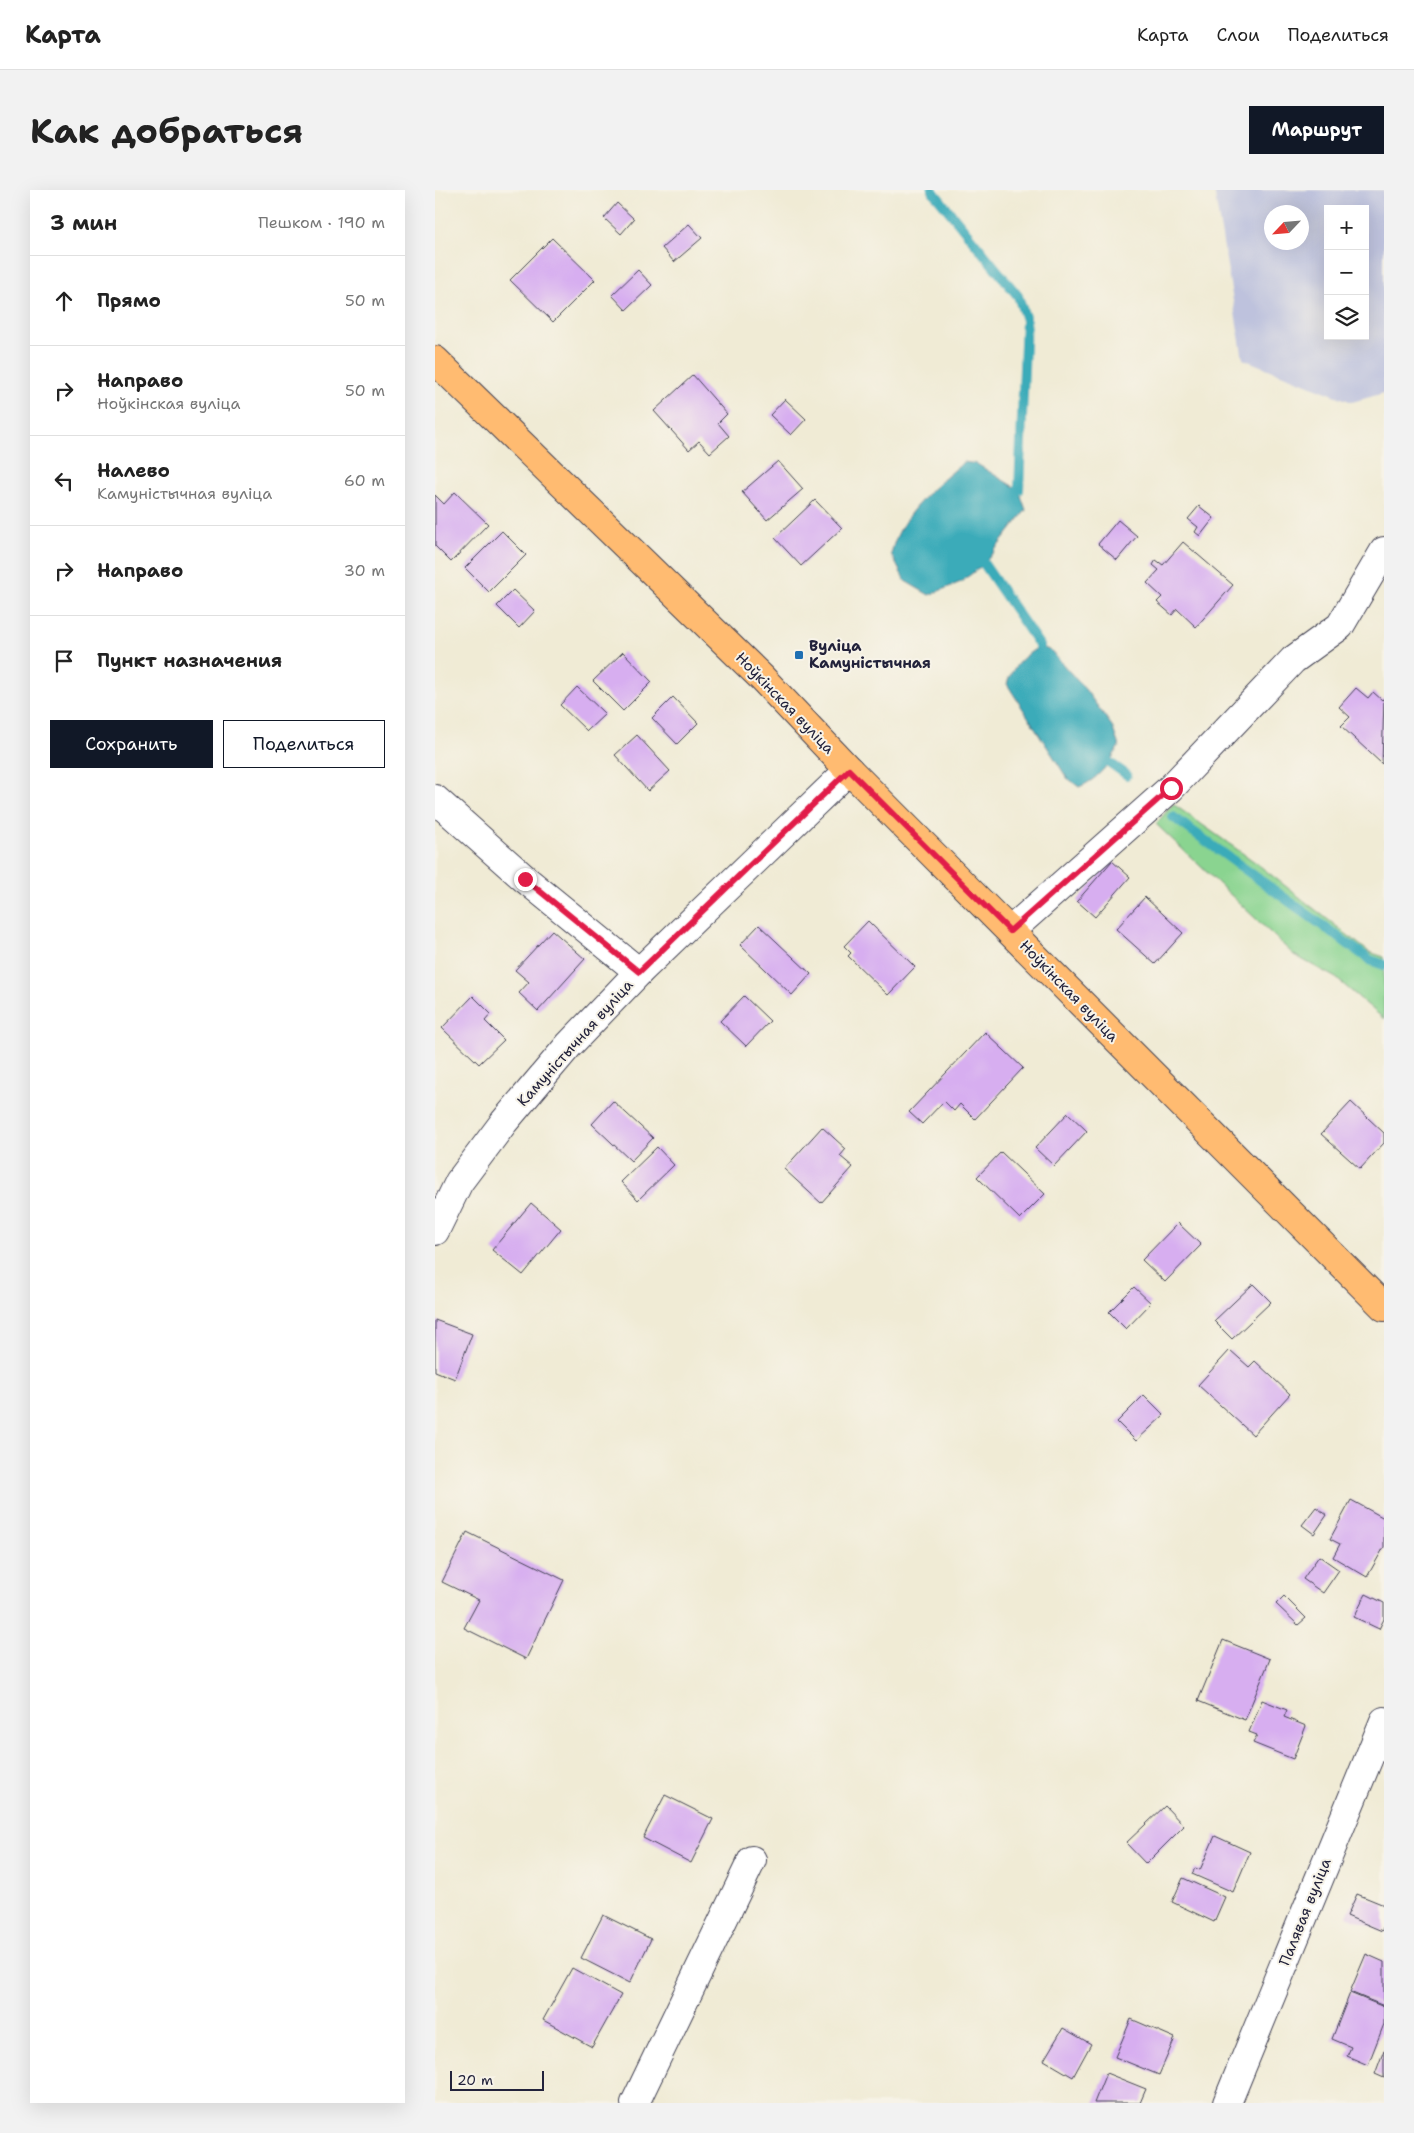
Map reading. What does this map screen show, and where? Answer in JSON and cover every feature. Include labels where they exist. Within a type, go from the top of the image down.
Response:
[{"type":"main road","name":"Ноўкінская вуліца","points":[[435,360],[762,678],[849,770],[1384,1307]]},
{"type":"street","points":[[1010,931],[1171,788],[1293,660],[1340,626],[1384,551]]},
{"type":"street","name":"Камуністычная вуліца","points":[[435,1231],[459,1182],[504,1122],[569,1045],[639,972],[849,770]]},
{"type":"street","points":[[435,799],[525,879],[639,972]]},
{"type":"street","name":"Палявая вуліца","points":[[1227,2103],[1384,1721]]},
{"type":"street","points":[[635,2103],[752,1860]]},
{"type":"shaded area","points":[[1214,190],[1384,190],[1384,393],[1352,402],[1243,359]]},
{"type":"green space","points":[[1173,804],[1255,862],[1369,952],[1384,957],[1384,1019],[1336,978],[1294,955],[1156,824]]},
{"type":"water","points":[[964,462],[977,464],[1019,490],[1026,510],[984,564],[961,582],[929,595],[905,581],[891,554],[895,540],[910,514],[941,481]]},
{"type":"water","points":[[1040,646],[1051,651],[1085,689],[1112,726],[1119,746],[1103,770],[1092,780],[1079,787],[1067,778],[1007,684],[1019,662]]},
{"type":"building","points":[[617,203],[634,219],[621,234],[604,218]]},
{"type":"building","points":[[689,224],[702,238],[674,262],[662,248]]},
{"type":"building","points":[[552,238],[595,280],[553,322],[510,280]]},
{"type":"building","points":[[638,270],[652,285],[626,310],[612,295]]},
{"type":"building","points":[[693,375],[727,414],[718,423],[729,436],[710,453],[699,441],[689,450],[654,411]]},
{"type":"building","points":[[785,399],[806,419],[791,435],[770,415]]},
{"type":"building","points":[[778,461],[803,489],[767,520],[742,492]]},
{"type":"building","points":[[455,492],[488,524],[451,562],[435,546],[435,495],[444,504]]},
{"type":"building","points":[[815,500],[842,528],[801,566],[775,538]]},
{"type":"building","points":[[1199,506],[1214,518],[1200,536],[1195,532],[1198,527],[1188,519]]},
{"type":"building","points":[[1118,520],[1137,536],[1117,560],[1098,544]]},
{"type":"building","points":[[502,531],[526,555],[489,592],[465,568]]},
{"type":"building","points":[[1183,542],[1233,585],[1196,627],[1177,609],[1172,615],[1157,602],[1162,597],[1147,583],[1159,570],[1153,565],[1156,560],[1163,565]]},
{"type":"building","points":[[513,590],[535,611],[519,628],[497,606]]},
{"type":"building","points":[[623,652],[652,682],[623,711],[593,681]]},
{"type":"building","points":[[577,687],[605,714],[587,731],[560,705]]},
{"type":"building","points":[[1356,688],[1368,698],[1373,692],[1382,700],[1384,698],[1382,764],[1341,726],[1350,717],[1339,707]]},
{"type":"building","points":[[673,697],[698,723],[677,744],[652,718]]},
{"type":"building","points":[[637,735],[670,771],[648,791],[615,755]]},
{"type":"building","points":[[1112,861],[1130,877],[1095,917],[1077,901]]},
{"type":"building","points":[[1145,897],[1183,933],[1155,964],[1116,929]]},
{"type":"building","points":[[868,921],[915,967],[888,995],[848,956],[851,953],[844,946]]},
{"type":"building","points":[[759,925],[811,974],[792,995],[740,945]]},
{"type":"building","points":[[552,930],[585,959],[538,1011],[519,993],[529,982],[515,970]]},
{"type":"building","points":[[473,996],[491,1014],[485,1021],[504,1040],[479,1064],[442,1028]]},
{"type":"building","points":[[744,996],[770,1021],[746,1046],[720,1021]]},
{"type":"building","points":[[985,1032],[1023,1068],[975,1119],[960,1104],[954,1111],[944,1101],[922,1124],[909,1112]]},
{"type":"building","points":[[613,1101],[653,1138],[631,1161],[592,1124]]},
{"type":"building","points":[[1351,1102],[1384,1133],[1384,1143],[1360,1169],[1321,1134]]},
{"type":"building","points":[[1068,1113],[1087,1131],[1054,1166],[1035,1148]]},
{"type":"building","points":[[822,1127],[846,1149],[840,1156],[853,1167],[821,1203],[784,1169]]},
{"type":"building","points":[[657,1147],[674,1165],[638,1200],[621,1182]]},
{"type":"building","points":[[1001,1152],[1045,1194],[1020,1219],[977,1177]]},
{"type":"building","points":[[531,1203],[561,1229],[523,1275],[492,1250]]},
{"type":"building","points":[[1178,1223],[1201,1245],[1165,1282],[1142,1260]]},
{"type":"building","points":[[1253,1284],[1271,1302],[1232,1339],[1214,1321]]},
{"type":"building","points":[[1134,1287],[1151,1303],[1126,1329],[1109,1312]]},
{"type":"building","points":[[435,1320],[472,1334],[455,1379],[435,1371]]},
{"type":"building","points":[[1230,1350],[1249,1367],[1255,1361],[1290,1394],[1253,1435],[1198,1385]]},
{"type":"building","points":[[1144,1395],[1164,1415],[1136,1441],[1117,1422]]},
{"type":"building","points":[[1351,1500],[1384,1518],[1384,1547],[1367,1577],[1333,1557],[1340,1544],[1330,1539]]},
{"type":"building","points":[[1316,1507],[1327,1515],[1314,1534],[1302,1525]]},
{"type":"building","points":[[467,1532],[564,1580],[526,1659],[464,1628],[479,1600],[442,1582]]},
{"type":"building","points":[[1319,1556],[1339,1570],[1323,1593],[1303,1579]]},
{"type":"building","points":[[1366,1594],[1384,1603],[1384,1619],[1379,1629],[1354,1617]]},
{"type":"building","points":[[1284,1596],[1306,1618],[1298,1625],[1276,1604]]},
{"type":"building","points":[[1223,1640],[1270,1659],[1245,1720],[1198,1701]]},
{"type":"building","points":[[1262,1700],[1287,1710],[1284,1717],[1306,1726],[1293,1759],[1253,1743],[1257,1735],[1249,1732]]},
{"type":"building","points":[[665,1795],[713,1819],[691,1863],[643,1838]]},
{"type":"building","points":[[1165,1806],[1184,1826],[1146,1864],[1126,1843]]},
{"type":"building","points":[[1215,1836],[1250,1852],[1233,1892],[1192,1874],[1195,1868],[1200,1870]]},
{"type":"building","points":[[1183,1878],[1225,1897],[1214,1922],[1172,1902]]},
{"type":"building","points":[[1357,1894],[1384,1905],[1384,1925],[1382,1931],[1347,1916]]},
{"type":"building","points":[[603,1915],[651,1939],[630,1983],[581,1958]]},
{"type":"building","points":[[1366,1954],[1384,1962],[1384,2006],[1350,1992]]},
{"type":"building","points":[[572,1968],[621,1995],[592,2047],[543,2020]]},
{"type":"building","points":[[1350,1993],[1384,2007],[1384,2024],[1368,2065],[1347,2056],[1351,2047],[1332,2039]]},
{"type":"building","points":[[1131,2019],[1175,2038],[1159,2075],[1115,2057]]},
{"type":"building","points":[[1063,2028],[1091,2044],[1073,2077],[1044,2060]]},
{"type":"building","points":[[1384,2050],[1384,2078],[1375,2074]]},
{"type":"building","points":[[1106,2073],[1146,2089],[1140,2103],[1094,2103]]},
{"type":"waterway","points":[[932,190],[1018,296],[1026,320],[1019,490]]},
{"type":"waterway","points":[[984,564],[1040,646]]},
{"type":"waterway","points":[[1110,763],[1127,775]]},
{"type":"waterway","points":[[1173,817],[1370,960],[1384,965]]},
{"type":"place","name":"Вуліца Камуністычная","points":[[799,655]]},
{"type":"route","points":[[525,879],[639,972],[807,807],[849,770],[1010,931],[1171,788]]}]
